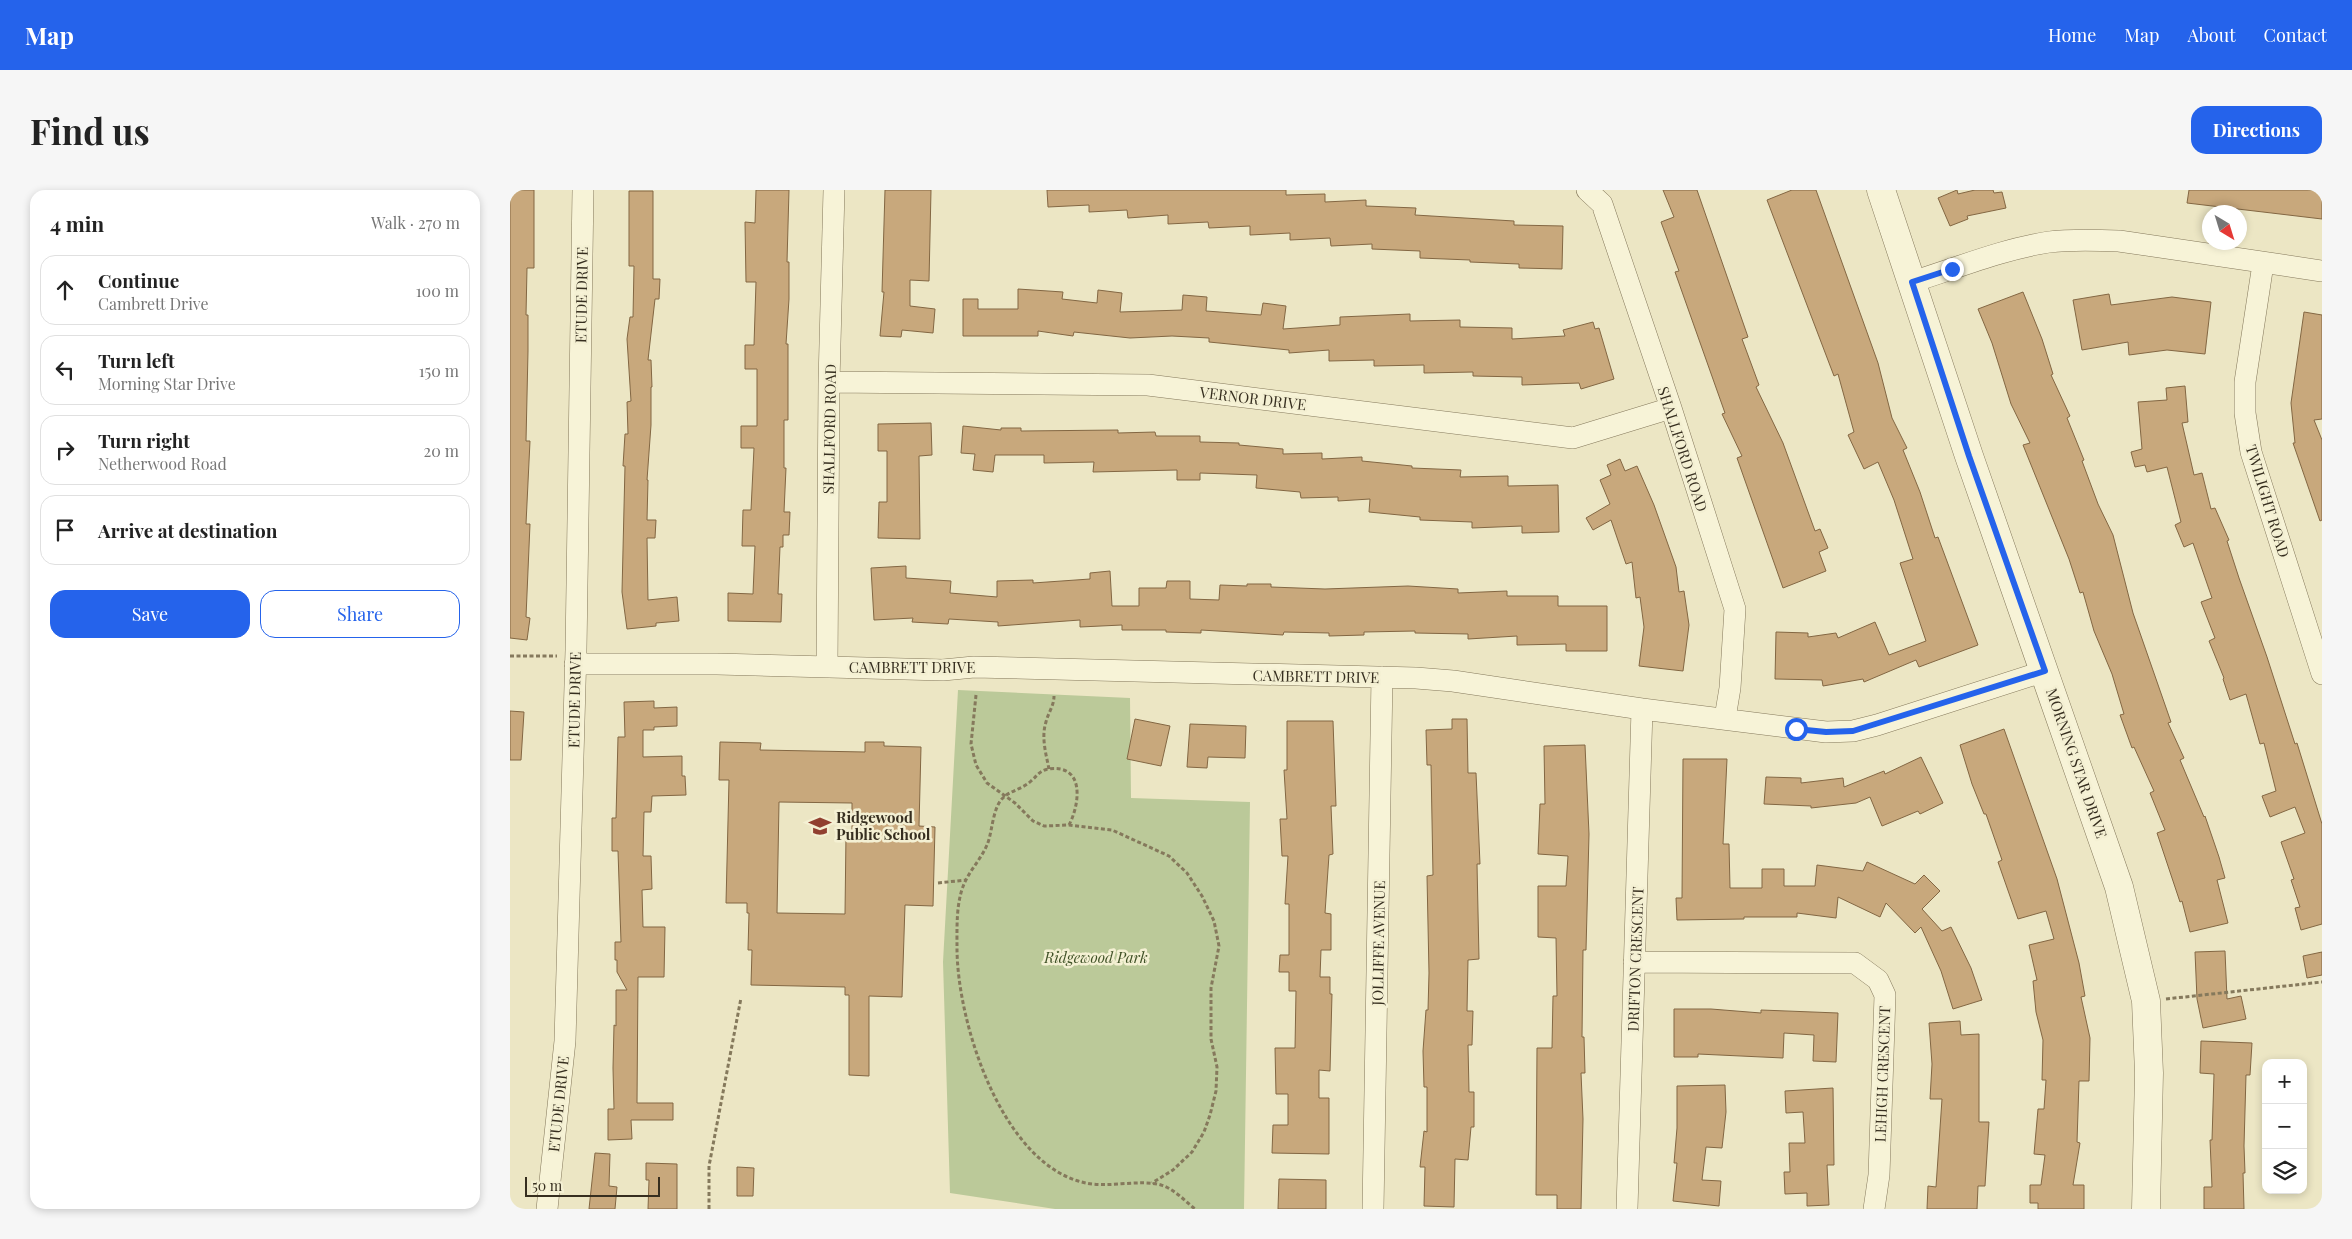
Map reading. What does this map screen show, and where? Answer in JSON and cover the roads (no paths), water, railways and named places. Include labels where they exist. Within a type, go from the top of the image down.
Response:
[{"type":"street","name":"ETUDE DRIVE","points":[[547,1209],[565,1041],[570,659],[583,190]]},
{"type":"street","name":"SHALLFORD ROAD","points":[[827,667],[829,382],[834,190]]},
{"type":"street","name":"SHALLFORD ROAD","points":[[1587,190],[1602,204],[1671,408],[1735,609],[1730,688],[1725,718]]},
{"type":"street","name":"MORNING STAR DRIVE","points":[[1880,190],[1969,456],[2120,887],[2146,1001],[2150,1073],[2146,1209]]},
{"type":"street","points":[[1912,282],[2016,250],[2050,242],[2119,241],[2264,264],[2322,271]]},
{"type":"street","name":"TWILIGHT ROAD","points":[[2264,264],[2245,382],[2245,413],[2251,452],[2322,674]]},
{"type":"street","name":"VERNOR DRIVE","points":[[829,382],[1148,385],[1573,438],[1671,408]]},
{"type":"street","name":"CAMBRETT DRIVE","points":[[570,659],[943,670],[974,667],[1382,677],[1453,681],[1642,709],[1818,731],[1853,731],[2045,671]]},
{"type":"street","name":"JOLLIFFE AVENUE","points":[[1373,1209],[1382,677]]},
{"type":"street","name":"DRIFTON CRESCENT","points":[[1628,1209],[1642,709]]},
{"type":"street","name":"LEHIGH CRESCENT","points":[[1634,962],[1855,963],[1878,980],[1885,995],[1879,1174],[1874,1209]]},
{"type":"place","name":"Ridgewood Public School","points":[[820,826]]},
{"type":"park label","name":"Ridgewood Park","points":[[1096,957]]}]
